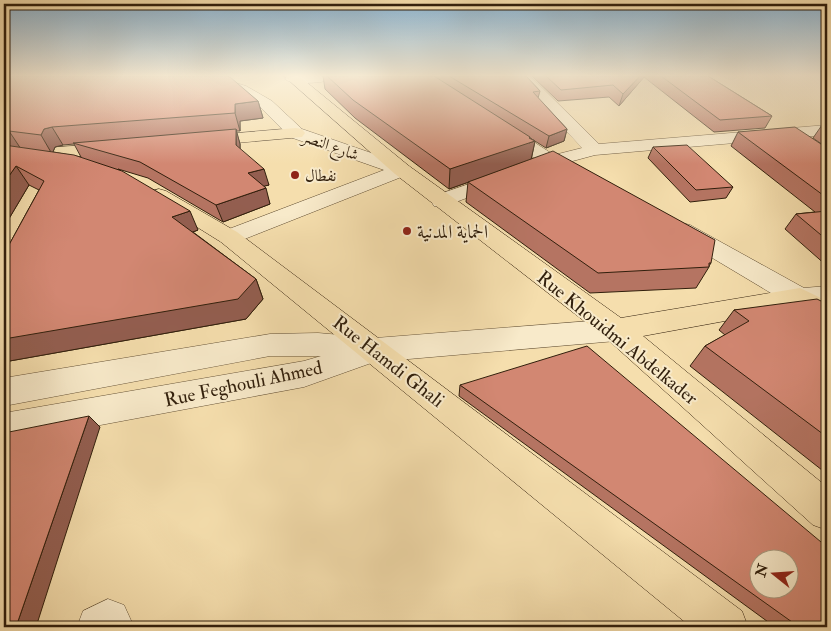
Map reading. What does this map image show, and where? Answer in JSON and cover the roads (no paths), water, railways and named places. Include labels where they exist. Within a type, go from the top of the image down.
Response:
[{"type":"main road","name":"Rue Khouidmi Abdelkader","points":[[326,105],[442,201],[616,330],[827,511]]},
{"type":"main road","points":[[181,143],[296,133]]},
{"type":"main road","points":[[13,157],[132,147]]},
{"type":"main road","name":"Rue Hamdi Ghali","points":[[13,157],[89,167],[140,184],[230,237],[726,627]]},
{"type":"main road","points":[[616,330],[800,298],[827,314]]},
{"type":"street","name":"شارع النصر","points":[[267,105],[296,133],[402,170]]},
{"type":"street","points":[[551,105],[594,150]]},
{"type":"street","points":[[485,118],[551,161],[594,183]]},
{"type":"street","points":[[768,118],[813,148]]},
{"type":"street","points":[[442,201],[551,161],[594,150],[827,130]]},
{"type":"street","points":[[230,237],[402,170]]},
{"type":"street","points":[[663,219],[800,298],[827,295]]},
{"type":"street","points":[[375,350],[616,330]]},
{"type":"street","name":"Rue Feghouli Ahmed","points":[[4,392],[270,345],[318,344],[375,350]]},
{"type":"street","name":"Rue Feghouli Ahmed","points":[[4,428],[304,374],[375,350]]},
{"type":"street","points":[[99,627],[108,620],[112,627]]},
{"type":"place","name":"نفطال","points":[[295,175]]},
{"type":"place","name":"الحماية المدنية","points":[[407,231]]}]
